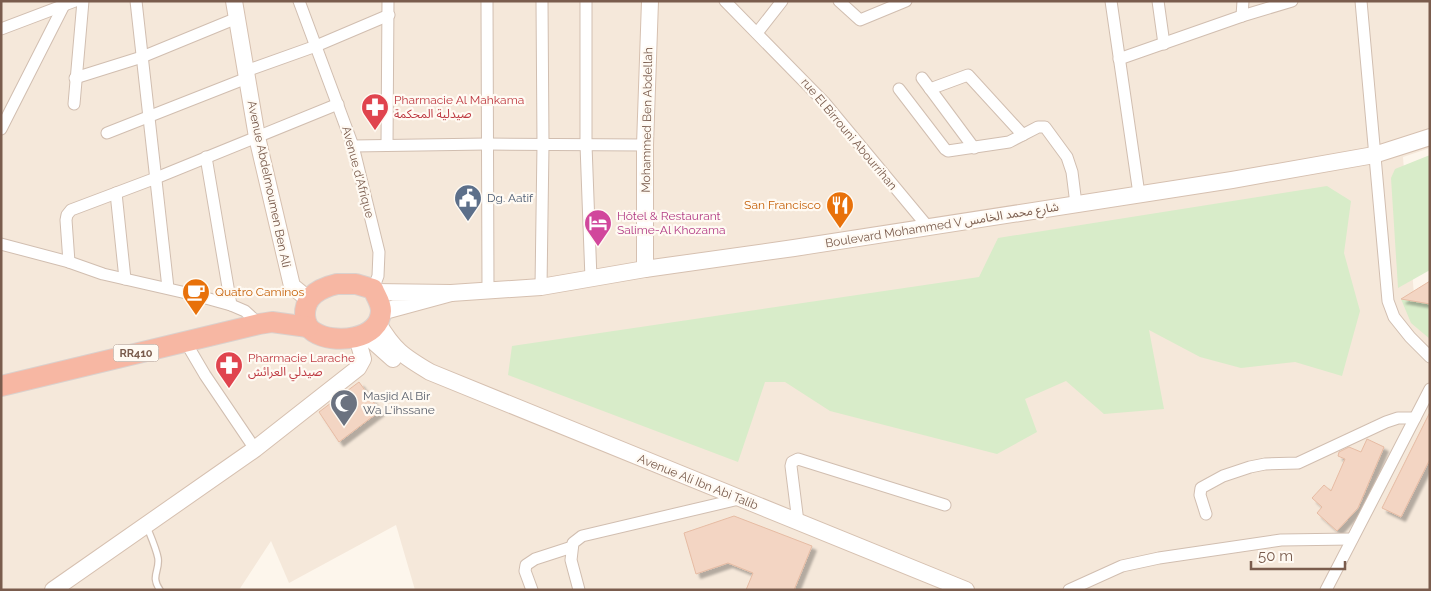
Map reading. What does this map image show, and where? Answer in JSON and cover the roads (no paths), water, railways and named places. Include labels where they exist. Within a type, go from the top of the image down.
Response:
[{"type":"highway","name":"RR410","points":[[1,386],[265,323],[308,300],[316,292],[337,284],[356,284],[374,290]]},
{"type":"highway","points":[[370,326],[381,304],[374,290]]},
{"type":"highway","points":[[308,300],[305,306],[305,318],[308,327]]},
{"type":"highway","name":"RR410","points":[[265,323],[308,327],[316,333],[344,338],[370,326]]},
{"type":"street","points":[[74,104],[83,1]]},
{"type":"street","points":[[136,1],[168,288]]},
{"type":"street","name":"Avenue Abdelmoumen Ben Ali","points":[[234,1],[257,137],[292,286],[308,300]]},
{"type":"street","name":"Avenue d'Afrique","points":[[299,1],[353,146],[379,252],[378,276],[374,290]]},
{"type":"street","points":[[387,145],[388,1]]},
{"type":"street","points":[[487,1],[488,290]]},
{"type":"street","points":[[541,287],[542,1]]},
{"type":"street","points":[[586,1],[586,145],[591,279]]},
{"type":"street","name":"Mohammed Ben Abdellah","points":[[645,269],[645,145],[650,1]]},
{"type":"street","name":"rue El Birrouni Abourrihan","points":[[725,1],[824,102],[928,227]]},
{"type":"street","points":[[757,33],[782,1]]},
{"type":"street","points":[[839,1],[860,20],[906,1]]},
{"type":"street","points":[[1111,1],[1140,194]]},
{"type":"street","points":[[1158,1],[1164,44]]},
{"type":"street","points":[[1242,16],[1243,1]]},
{"type":"street","points":[[1119,60],[1242,16],[1292,1]]},
{"type":"street","points":[[1361,1],[1388,301],[1394,317],[1430,357]]},
{"type":"street","points":[[1,29],[69,3]]},
{"type":"street","points":[[1,129],[69,3]]},
{"type":"street","points":[[107,133],[389,15]]},
{"type":"street","points":[[75,78],[142,57],[237,18]]},
{"type":"street","points":[[930,89],[968,75],[1023,135]]},
{"type":"street","points":[[922,78],[974,148]]},
{"type":"street","points":[[899,89],[948,151],[1009,142],[1038,127],[1045,127],[1067,157],[1072,172],[1076,204]]},
{"type":"street","points":[[70,262],[66,220],[68,212],[338,104]]},
{"type":"street","name":"Boulevard Mohammed V شارع محمد الخامس","points":[[374,290],[450,293],[541,287],[645,269],[1232,180],[1374,155],[1430,137]]},
{"type":"street","points":[[353,146],[487,144],[645,145]]},
{"type":"street","points":[[206,157],[232,305]]},
{"type":"street","points":[[116,192],[125,279]]},
{"type":"street","points":[[1,244],[70,262],[103,274],[168,288],[232,305],[265,323]]},
{"type":"street","name":"Boulevard Mohammed V شارع محمد الخامس","points":[[370,326],[450,293]]},
{"type":"street","points":[[53,590],[255,449],[358,368],[363,359],[370,326]]},
{"type":"street","name":"Avenue Ali Ibn Abi Talib","points":[[370,326],[394,348],[430,372],[966,590]]},
{"type":"street","points":[[185,341],[255,449]]},
{"type":"street","points":[[1326,590],[1430,389]]},
{"type":"street","points":[[1206,514],[1200,495],[1201,488],[1223,476],[1265,464],[1298,463],[1386,422],[1398,418],[1415,418]]},
{"type":"street","points":[[798,522],[791,466],[792,462],[798,459],[945,505]]},
{"type":"street","points":[[579,590],[570,560],[573,544],[582,536],[739,499]]},
{"type":"street","points":[[1069,590],[1122,566],[1159,558],[1282,540],[1352,539]]},
{"type":"street","points":[[532,590],[526,565],[535,559],[572,547]]},
{"type":"lane","points":[[146,525],[158,560],[155,579],[156,585],[160,590]]},
{"type":"place","name":"Pharmacie Al Mahkama صيدلية المحكمة","points":[[375,131]]},
{"type":"place","name":"Dg. Aatif","points":[[468,222]]},
{"type":"place","name":"San Francisco","points":[[840,229]]},
{"type":"place","name":"Hôtel & Restaurant Salime-Al Khozama","points":[[598,247]]},
{"type":"place","name":"Quatro Caminos","points":[[196,316]]},
{"type":"place","name":"Pharmacie Larache صيدلي العرائش","points":[[229,389]]},
{"type":"place","name":"Masjid Al Bir Wa L'ihssane","points":[[344,427]]}]
